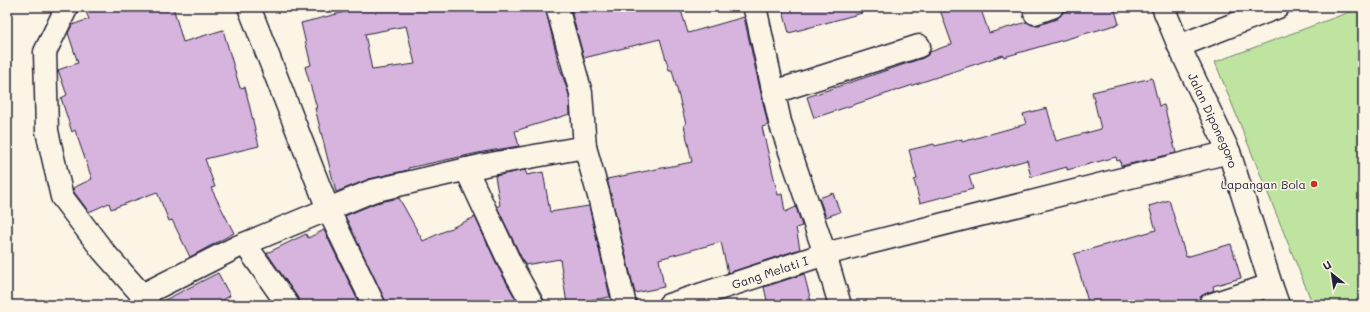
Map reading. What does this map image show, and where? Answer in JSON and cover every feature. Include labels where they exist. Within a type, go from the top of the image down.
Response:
[{"type":"street","points":[[67,7],[45,52],[47,131],[62,197],[103,251],[146,300],[245,244],[372,191],[466,169],[585,147]]},
{"type":"street","points":[[249,7],[328,209],[374,305]]},
{"type":"street","points":[[557,7],[581,93],[585,147],[599,196],[625,305]]},
{"type":"street","points":[[754,7],[780,122],[825,254],[840,305]]},
{"type":"street","name":"Jalan Diponegoro","points":[[1163,7],[1179,46],[1230,152],[1275,295]]},
{"type":"street","points":[[1179,46],[1278,7]]},
{"type":"street","points":[[774,92],[919,46]]},
{"type":"street","name":"Gang Melati I","points":[[669,305],[825,254],[1230,152]]},
{"type":"street","points":[[466,169],[510,263],[533,305]]},
{"type":"street","points":[[245,244],[288,305]]},
{"type":"street","points":[[1210,305],[1275,295]]},
{"type":"green space","name":"Lapangan Bola","points":[[1363,7],[1363,305],[1313,305],[1215,62]]},
{"type":"building","points":[[102,7],[173,7],[183,42],[223,30],[240,88],[245,87],[259,146],[205,159],[215,187],[211,188],[234,233],[190,257],[172,220],[169,221],[157,192],[111,209],[109,203],[89,212],[74,192],[73,188],[92,179],[75,130],[72,132],[61,98],[67,95],[58,70],[78,63],[68,33],[72,25],[89,19],[86,12]]},
{"type":"building","points":[[365,7],[545,7],[559,65],[569,95],[570,114],[515,131],[519,146],[408,168],[408,170],[369,179],[336,192],[315,108],[317,108],[305,67],[311,65],[301,23]],"holes":[[[406,26],[415,64],[372,70],[365,34]]]},
{"type":"building","points":[[570,7],[680,7],[688,33],[744,17],[768,125],[762,127],[778,195],[782,194],[785,212],[796,207],[802,226],[796,228],[800,249],[728,273],[721,242],[659,259],[664,287],[635,293],[607,179],[692,162],[684,125],[686,124],[672,70],[669,70],[660,39],[584,58]]},
{"type":"building","points":[[782,7],[861,7],[862,13],[789,33]]},
{"type":"building","points":[[939,7],[980,7],[989,33],[1027,22],[1032,25],[1039,25],[1057,19],[1063,12],[1080,7],[1114,7],[1119,24],[1004,57],[1003,55],[814,118],[807,97],[923,58],[930,52],[952,44]]},
{"type":"building","points":[[1152,78],[1159,106],[1164,105],[1176,153],[1121,166],[1120,160],[1117,161],[1116,157],[1067,170],[1067,167],[1031,177],[1027,160],[969,176],[973,189],[920,203],[914,180],[917,179],[909,150],[934,144],[935,146],[962,139],[962,142],[1026,124],[1023,114],[1047,108],[1056,141],[1101,129],[1092,92]]},
{"type":"building","points":[[525,170],[527,175],[543,172],[550,212],[589,206],[610,297],[567,304],[560,259],[525,265],[497,207],[500,205],[495,176]]},
{"type":"building","points":[[833,193],[840,212],[826,217],[819,198]]},
{"type":"building","points":[[399,198],[423,241],[475,217],[499,269],[519,305],[386,305],[345,216],[376,203]]},
{"type":"building","points":[[1169,200],[1186,257],[1231,244],[1241,278],[1213,286],[1214,290],[1201,296],[1198,301],[1187,305],[1089,305],[1074,254],[1156,230],[1149,206]]},
{"type":"building","points":[[324,230],[360,305],[300,305],[298,298],[267,253],[306,234],[308,238]]},
{"type":"building","points":[[218,273],[230,296],[213,305],[161,305],[161,302]]},
{"type":"building","points":[[804,274],[812,305],[768,305],[764,287]]},
{"type":"place","name":"Lapangan Bola","points":[[1314,184]]}]
